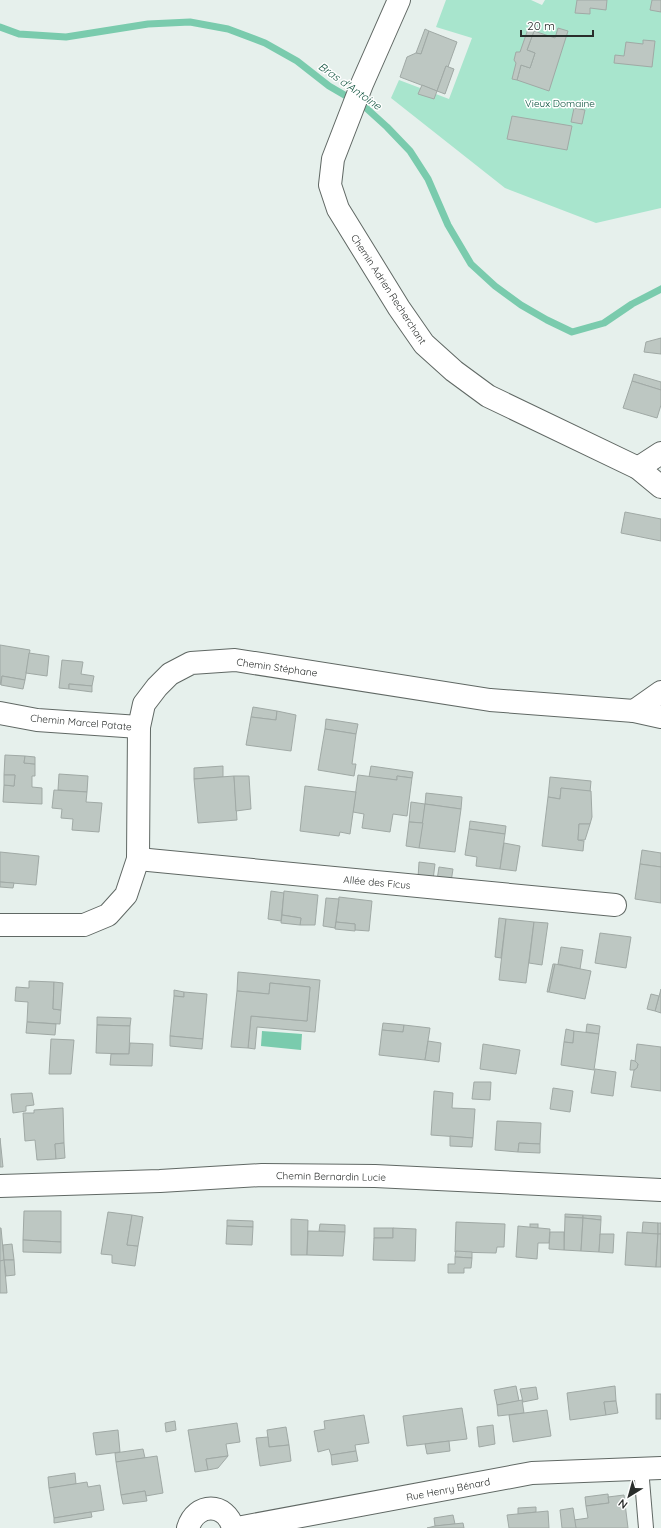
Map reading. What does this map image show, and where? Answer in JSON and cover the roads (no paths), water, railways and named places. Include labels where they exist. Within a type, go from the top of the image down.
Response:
[{"type":"street","name":"Chemin Adrien Recherchant","points":[[399,0],[362,84],[333,159],[330,184],[338,210],[399,308],[424,344],[454,371],[488,396],[638,468],[661,487]]},
{"type":"street","points":[[638,468],[661,453]]},
{"type":"street","name":"Chemin Stéphane","points":[[0,925],[84,925],[108,915],[126,894],[138,859],[139,727],[144,704],[157,686],[170,674],[191,663],[235,660],[490,700],[634,710],[661,717]]},
{"type":"street","points":[[634,710],[661,692]]},
{"type":"street","name":"Chemin Marcel Patate","points":[[0,713],[37,720],[139,727]]},
{"type":"street","name":"Allée des Ficus","points":[[138,859],[615,905]]},
{"type":"street","name":"Chemin Bernardin Lucie","points":[[0,1186],[160,1181],[270,1175],[375,1176],[661,1190]]},
{"type":"street","name":"Rue Henry Bénard","points":[[237,1528],[532,1473],[651,1468]]},
{"type":"street","points":[[188,1528],[194,1516],[200,1511],[214,1508],[227,1515],[232,1522],[233,1528]]},
{"type":"lane","points":[[646,1528],[651,1468]]},
{"type":"waterway","name":"Bras d'Antoine","points":[[0,27],[19,34],[66,37],[148,24],[190,22],[228,29],[265,43],[297,61],[329,86],[365,107],[387,127],[410,151],[428,179],[448,225],[471,264],[495,286],[521,305],[572,332],[604,323],[632,304],[661,289]]},
{"type":"park label","name":"Vieux Domaine","points":[[560,103]]}]
